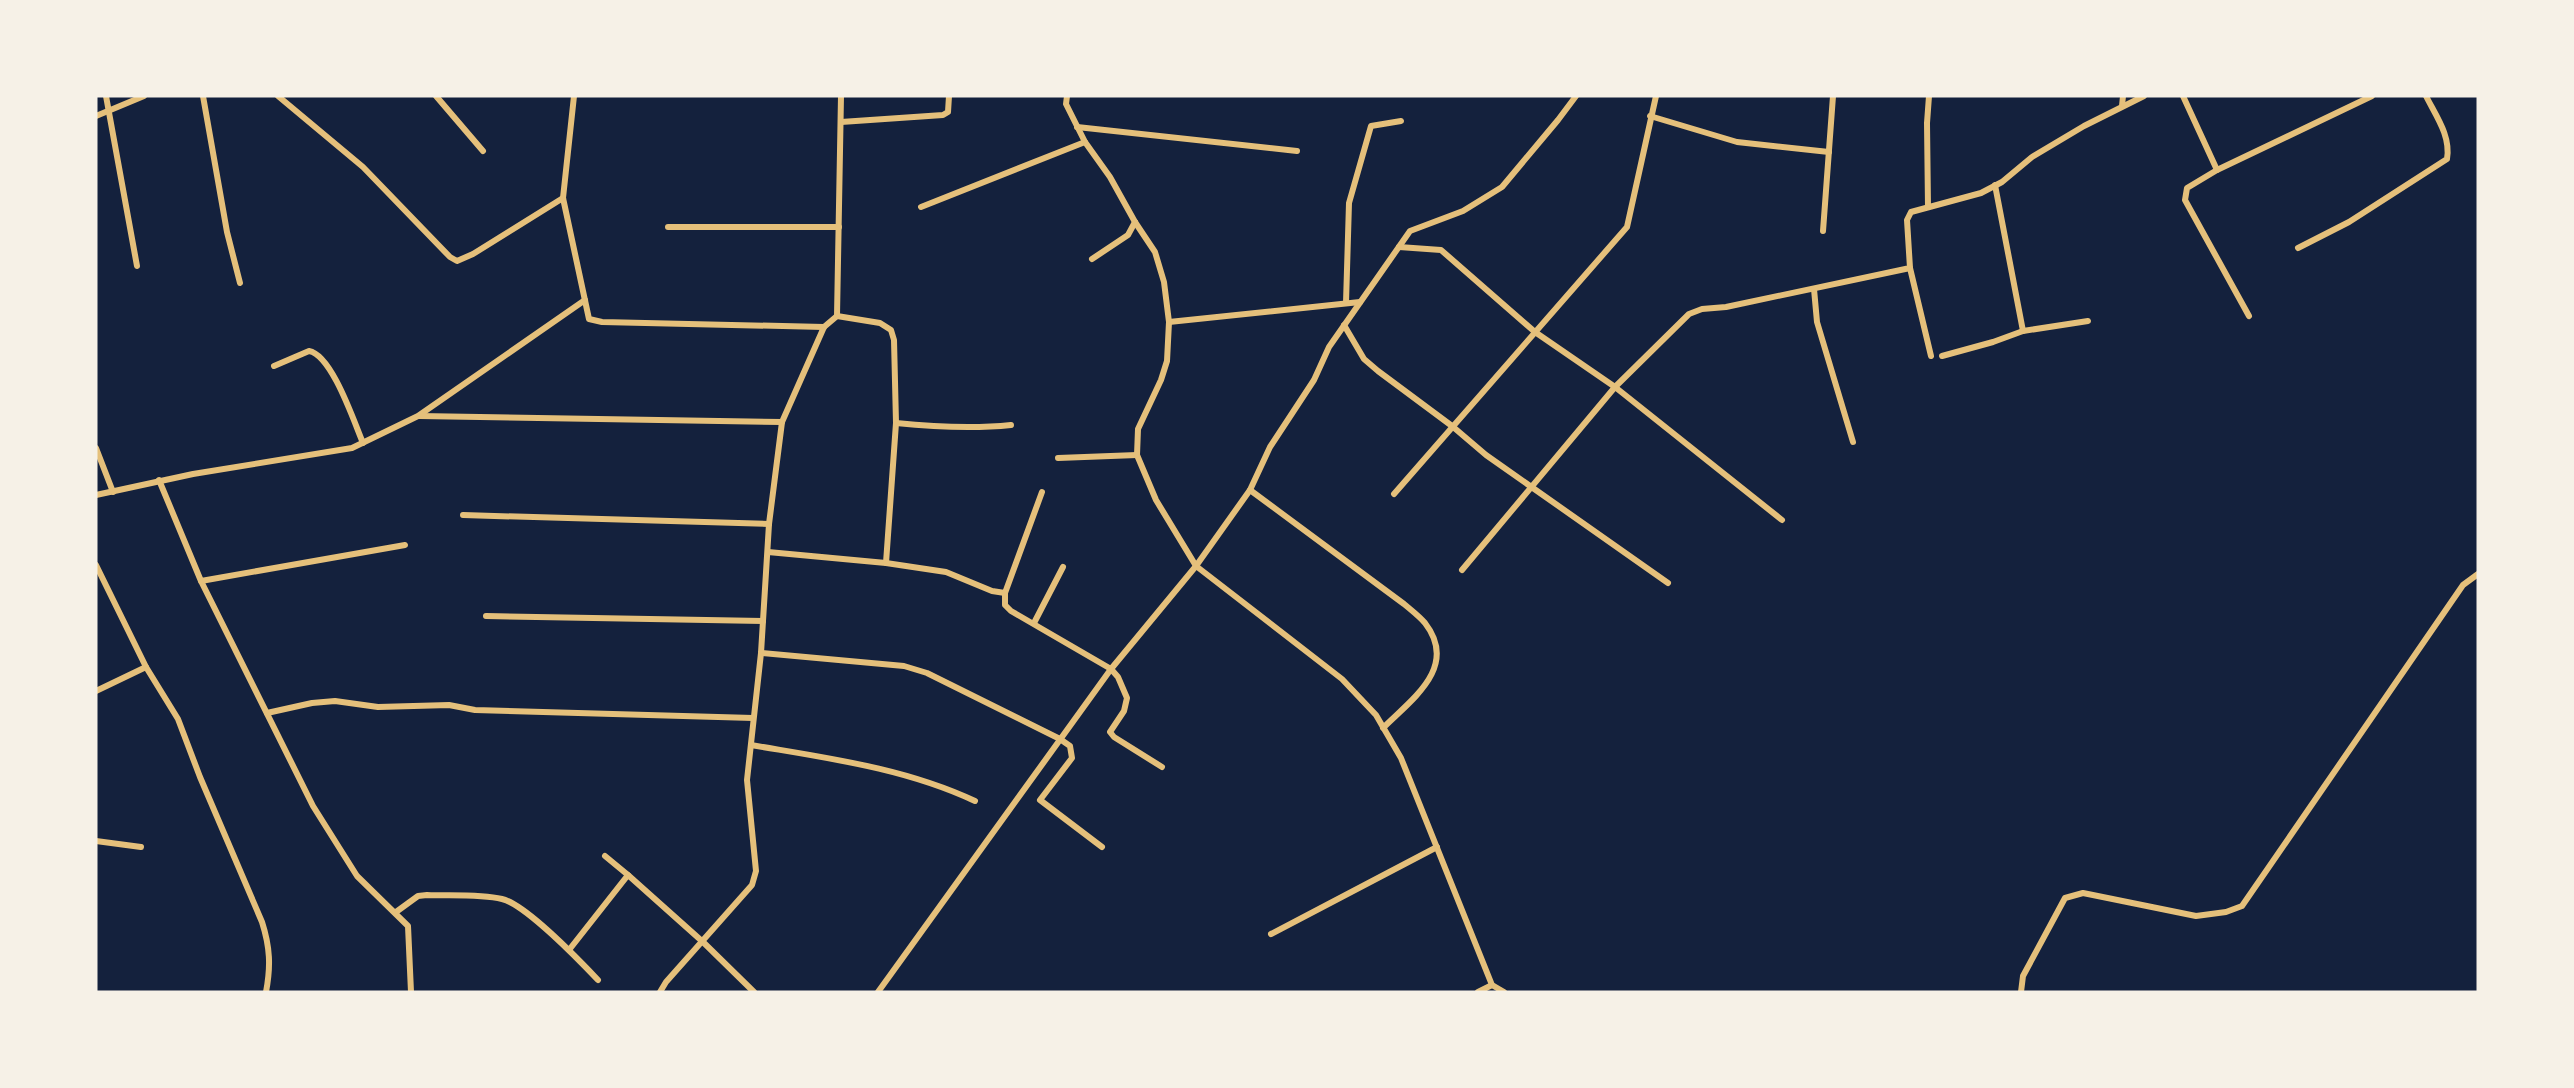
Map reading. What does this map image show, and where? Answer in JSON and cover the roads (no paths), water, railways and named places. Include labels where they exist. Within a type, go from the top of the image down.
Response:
[{"type":"street","points":[[106,96],[137,266]]},
{"type":"street","points":[[96,116],[144,96]]},
{"type":"street","points":[[203,96],[227,232],[240,283]]},
{"type":"street","points":[[278,96],[363,167],[450,257],[457,261],[473,254],[563,198]]},
{"type":"street","points":[[436,96],[483,151]]},
{"type":"street","points":[[574,96],[563,198],[589,319],[602,322],[824,327]]},
{"type":"street","points":[[660,992],[666,982],[752,885],[756,871],[747,780],[761,653],[769,524],[782,422],[824,327],[837,316],[841,96]]},
{"type":"street","points":[[841,122],[943,115],[948,112],[950,106],[949,96]]},
{"type":"street","points":[[1067,96],[1066,104],[1084,142],[1110,177],[1155,252],[1164,282],[1168,322],[1167,361],[1161,380],[1138,429],[1137,455],[1156,500],[1196,566],[1342,680],[1376,715],[1401,758],[1492,985],[1504,992]]},
{"type":"street","points":[[878,992],[1111,669],[1196,566],[1250,490],[1270,447],[1314,380],[1329,347],[1410,231],[1463,212],[1502,187],[1576,96]]},
{"type":"street","points":[[1394,494],[1627,227],[1656,96]]},
{"type":"street","points":[[1823,231],[1833,96]]},
{"type":"street","points":[[1928,207],[1929,96]]},
{"type":"street","points":[[2122,106],[2123,96]]},
{"type":"street","points":[[1931,356],[1910,268],[1907,220],[1911,212],[1981,193],[2032,157],[2084,126],[2144,96]]},
{"type":"street","points":[[2183,96],[2217,170]]},
{"type":"street","points":[[2249,316],[2185,200],[2187,188],[2217,170],[2372,96]]},
{"type":"street","points":[[2298,248],[2349,222],[2447,159],[2446,137],[2426,96]]},
{"type":"street","points":[[1650,116],[1737,142],[1829,152]]},
{"type":"street","points":[[1347,303],[1349,203],[1371,126],[1401,121]]},
{"type":"street","points":[[1077,127],[1297,151]]},
{"type":"street","points":[[921,207],[1084,142]]},
{"type":"street","points":[[1995,185],[2023,331]]},
{"type":"street","points":[[1092,258],[1128,235],[1135,222]]},
{"type":"street","points":[[668,227],[839,227]]},
{"type":"street","points":[[1399,248],[1442,250],[1535,332],[1615,387],[1782,520]]},
{"type":"street","points":[[1462,570],[1615,387],[1689,314],[1702,309],[1726,307],[1814,289],[1821,285],[1910,268]]},
{"type":"street","points":[[1814,289],[1817,322],[1853,441]]},
{"type":"street","points":[[96,495],[159,480],[352,448],[418,416],[585,300]]},
{"type":"street","points":[[1168,322],[1360,302]]},
{"type":"street","points":[[837,316],[880,323],[891,330],[894,340],[896,423],[886,562]]},
{"type":"street","points":[[1942,356],[2023,331],[2088,321]]},
{"type":"street","points":[[1344,324],[1364,359],[1486,455],[1668,583]]},
{"type":"street","points":[[274,366],[309,351],[321,358],[331,370],[363,443]]},
{"type":"street","points":[[418,416],[782,422]]},
{"type":"street","points":[[896,423],[942,428],[1011,425]]},
{"type":"street","points":[[96,448],[113,492]]},
{"type":"street","points":[[1058,458],[1137,455]]},
{"type":"street","points":[[159,480],[201,582],[314,806],[357,876],[375,897],[396,912],[408,926],[411,992]]},
{"type":"street","points":[[1250,490],[1404,604],[1426,624],[1436,646],[1437,667],[1428,683],[1383,728]]},
{"type":"street","points":[[1042,492],[1005,593],[1005,605],[1111,669],[1124,687],[1127,698],[1124,711],[1110,732],[1114,737],[1161,767]]},
{"type":"street","points":[[463,514],[769,524]]},
{"type":"street","points":[[201,582],[405,545]]},
{"type":"street","points":[[768,552],[886,562],[945,572],[992,591],[1005,593]]},
{"type":"street","points":[[96,565],[99,577],[146,667],[178,719],[200,777],[262,922],[270,947],[270,971],[266,992]]},
{"type":"street","points":[[1034,623],[1063,567]]},
{"type":"street","points":[[2022,992],[2023,976],[2065,898],[2083,892],[2196,916],[2226,912],[2242,906],[2463,585],[2478,574]]},
{"type":"street","points":[[486,616],[763,621]]},
{"type":"street","points":[[761,653],[904,666],[927,673],[1060,739],[1070,746],[1072,758],[1040,800],[1102,847]]},
{"type":"street","points":[[96,691],[146,667]]},
{"type":"street","points":[[267,713],[312,703],[335,701],[378,707],[449,705],[475,710],[753,718]]},
{"type":"street","points":[[751,745],[865,765],[942,786],[975,801]]},
{"type":"street","points":[[96,841],[141,847]]},
{"type":"street","points":[[1271,934],[1437,847]]},
{"type":"street","points":[[605,856],[703,942],[754,992]]},
{"type":"street","points":[[569,950],[628,875]]},
{"type":"street","points":[[396,912],[418,896],[503,899],[520,909],[569,950],[598,980]]},
{"type":"street","points":[[1478,992],[1492,985]]}]
